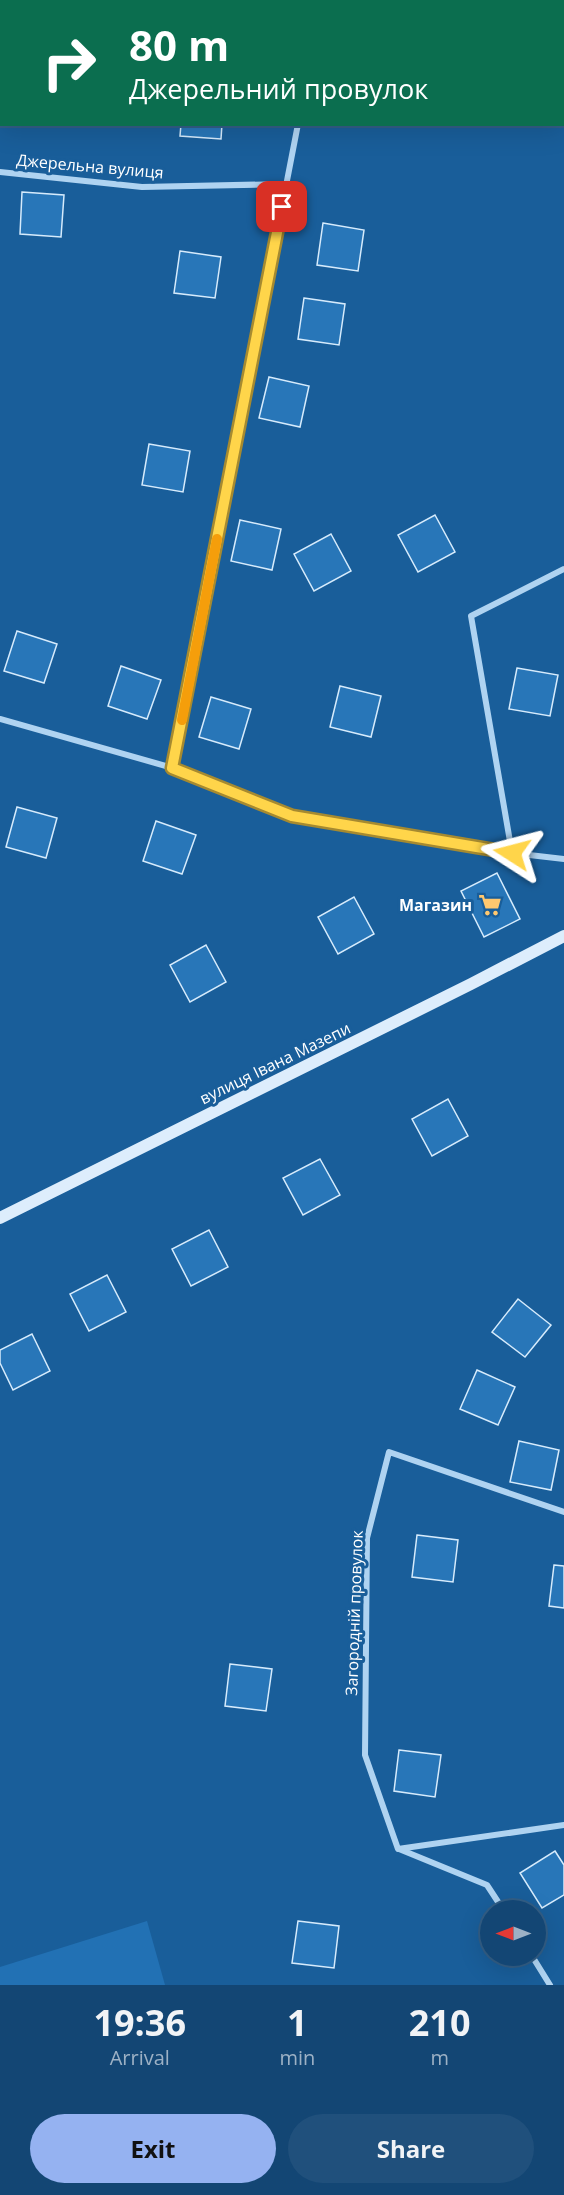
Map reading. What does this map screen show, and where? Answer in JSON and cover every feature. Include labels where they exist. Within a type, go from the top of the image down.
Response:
[{"type":"street","points":[[172,768],[298,126]]},
{"type":"street","name":"Джерельна вулиця","points":[[0,172],[142,187],[286,184]]},
{"type":"street","points":[[512,853],[471,616],[564,569]]},
{"type":"street","points":[[0,719],[172,768],[292,816],[512,853],[564,859]]},
{"type":"street","name":"вулиця Івана Мазепи","points":[[0,1218],[564,936]]},
{"type":"street","name":"Загородній провулок","points":[[398,1849],[365,1755],[367,1538],[388,1452],[564,1512]]},
{"type":"street","points":[[398,1849],[564,1825]]},
{"type":"street","points":[[398,1849],[488,1885],[497,1900]]},
{"type":"street","points":[[538,1966],[550,1985]]},
{"type":"shaded area","points":[[147,1921],[165,1985],[0,1985],[0,1967]]},
{"type":"building","points":[[181,126],[222,126],[221,139],[180,136]]},
{"type":"building","points":[[22,192],[64,195],[61,237],[20,234]]},
{"type":"building","points":[[323,223],[364,230],[358,271],[317,265]]},
{"type":"building","points":[[180,251],[221,257],[215,298],[174,293]]},
{"type":"building","points":[[304,298],[345,304],[339,345],[298,339]]},
{"type":"building","points":[[269,377],[309,386],[300,427],[259,418]]},
{"type":"building","points":[[149,444],[190,451],[183,492],[142,485]]},
{"type":"building","points":[[435,515],[455,552],[418,572],[398,535]]},
{"type":"building","points":[[240,520],[281,529],[272,570],[231,561]]},
{"type":"building","points":[[331,534],[351,571],[314,591],[294,554]]},
{"type":"building","points":[[17,631],[57,644],[44,683],[4,671]]},
{"type":"building","points":[[121,666],[161,680],[147,719],[108,706]]},
{"type":"building","points":[[517,668],[558,675],[550,716],[509,709]]},
{"type":"building","points":[[340,686],[381,696],[371,737],[330,727]]},
{"type":"building","points":[[211,697],[251,709],[239,749],[199,737]]},
{"type":"building","points":[[17,807],[57,818],[46,858],[6,847]]},
{"type":"building","points":[[156,821],[196,835],[182,874],[143,861]]},
{"type":"building","name":"Магазин","points":[[497,873],[520,919],[484,937],[461,891]]},
{"type":"building","points":[[354,897],[374,934],[338,954],[318,917]]},
{"type":"building","points":[[206,945],[226,982],[190,1002],[170,965]]},
{"type":"building","points":[[448,1099],[468,1136],[432,1156],[412,1119]]},
{"type":"building","points":[[320,1159],[340,1195],[303,1215],[283,1178]]},
{"type":"building","points":[[209,1230],[228,1267],[191,1286],[172,1249]]},
{"type":"building","points":[[107,1275],[126,1312],[89,1331],[70,1294]]},
{"type":"building","points":[[518,1299],[551,1325],[525,1357],[492,1332]]},
{"type":"building","points":[[32,1334],[50,1371],[13,1390],[0,1363],[0,1350]]},
{"type":"building","points":[[477,1370],[515,1387],[498,1425],[460,1409]]},
{"type":"building","points":[[519,1441],[559,1450],[551,1490],[510,1482]]},
{"type":"building","points":[[417,1535],[458,1540],[453,1582],[412,1577]]},
{"type":"building","points":[[554,1565],[564,1566],[564,1608],[549,1606]]},
{"type":"building","points":[[230,1664],[272,1669],[266,1711],[225,1706]]},
{"type":"building","points":[[399,1750],[441,1755],[435,1797],[394,1791]]},
{"type":"building","points":[[555,1851],[564,1865],[564,1895],[546,1906],[546,1900],[537,1900],[520,1873]]},
{"type":"building","points":[[298,1921],[339,1926],[334,1968],[292,1963]]},
{"type":"slow traffic","points":[[182,720],[217,539]]},
{"type":"place","name":"Магазин","points":[[490,905]]},
{"type":"route","points":[[282,207],[172,768],[292,816],[512,853]]}]
